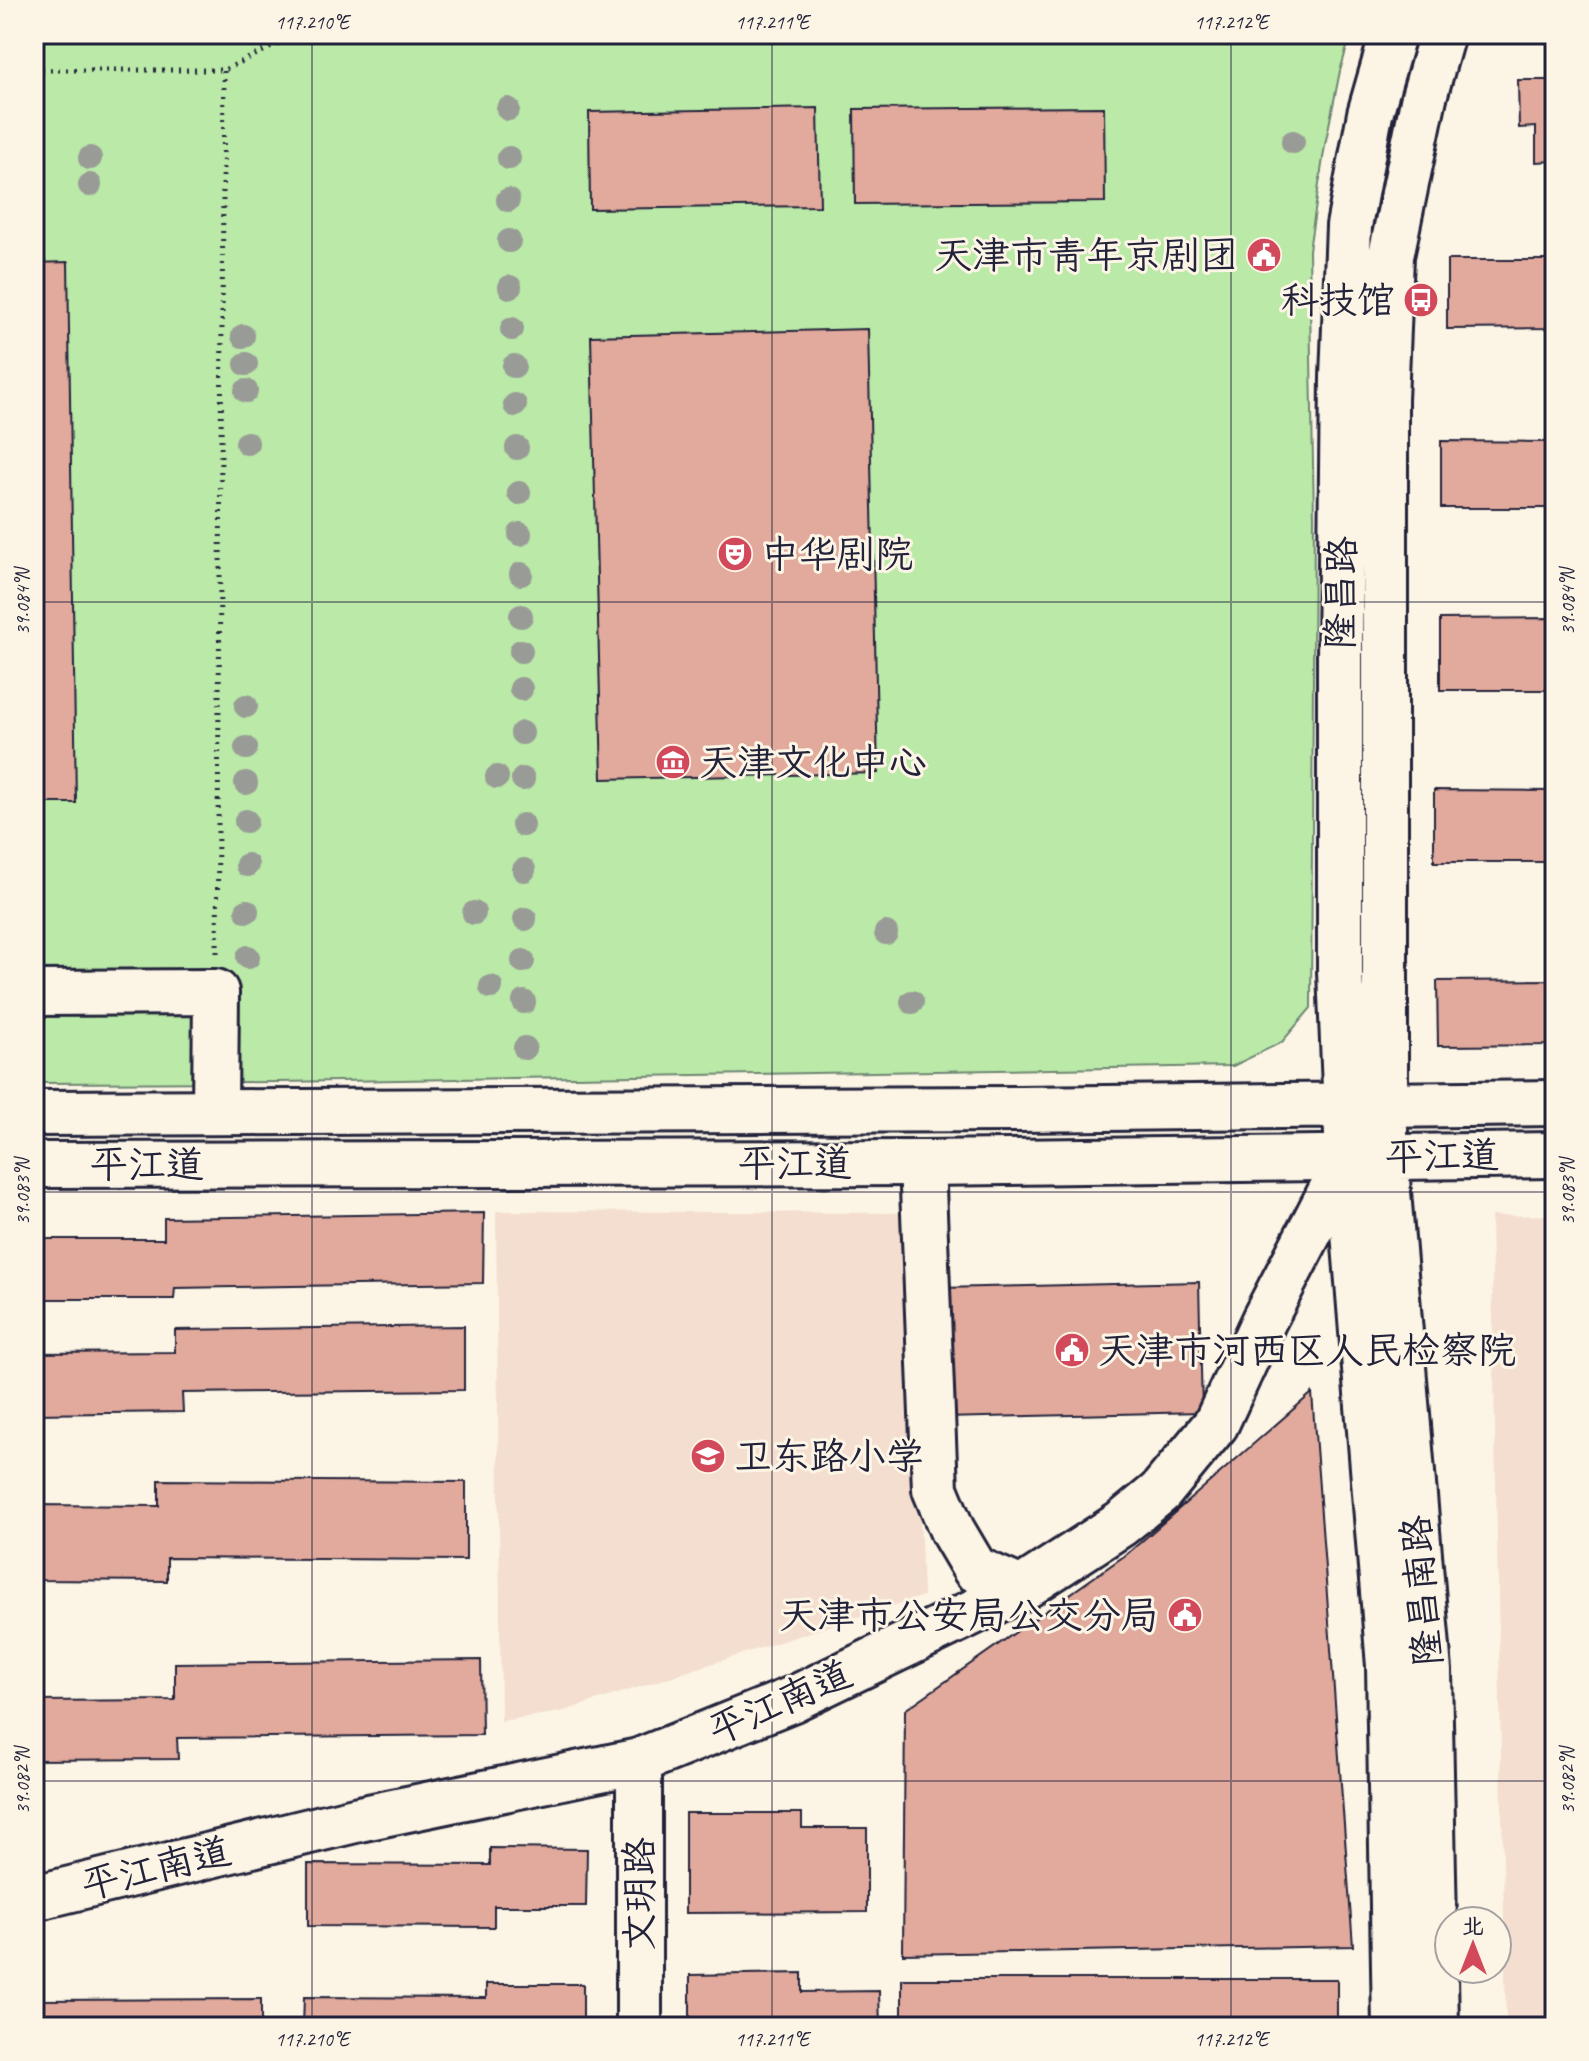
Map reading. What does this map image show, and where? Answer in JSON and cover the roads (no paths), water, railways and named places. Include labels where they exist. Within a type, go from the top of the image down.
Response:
[{"type":"main road","name":"隆昌路","points":[[1366,1106],[1340,971],[1345,275],[1349,226],[1364,145],[1393,34]]},
{"type":"main road","name":"隆昌路","points":[[1366,1157],[1391,256],[1424,97],[1442,34]]},
{"type":"main road","points":[[34,993],[216,992],[215,1112]]},
{"type":"main road","name":"平江道","points":[[34,1113],[1555,1103]]},
{"type":"main road","name":"平江道","points":[[34,1165],[922,1163],[1555,1155]]},
{"type":"main road","name":"平江南道","points":[[34,1898],[359,1819],[639,1761],[793,1699],[1021,1589],[1121,1524],[1160,1492],[1216,1424],[1264,1320],[1366,1157]]},
{"type":"main road","name":"隆昌南路","points":[[1366,1157],[1389,1666],[1395,2027]]},
{"type":"main road","name":"隆昌南路","points":[[1366,1157],[1429,1671],[1436,2027]]},
{"type":"main road","points":[[922,1163],[935,1489],[952,1530],[975,1569],[1021,1589]]},
{"type":"main road","name":"文玥路","points":[[639,1761],[639,2027]]},
{"type":"place","name":"天津市青年京剧团","points":[[1264,255]]},
{"type":"place","name":"科技馆","points":[[1421,300]]},
{"type":"place","name":"中华剧院","points":[[735,554]]},
{"type":"place","name":"天津文化中心","points":[[673,762]]},
{"type":"place","name":"天津市河西区人民检察院","points":[[1072,1350]]},
{"type":"place","name":"卫东路小学","points":[[708,1456]]},
{"type":"place","name":"天津市公安局公交分局","points":[[1185,1615]]}]
